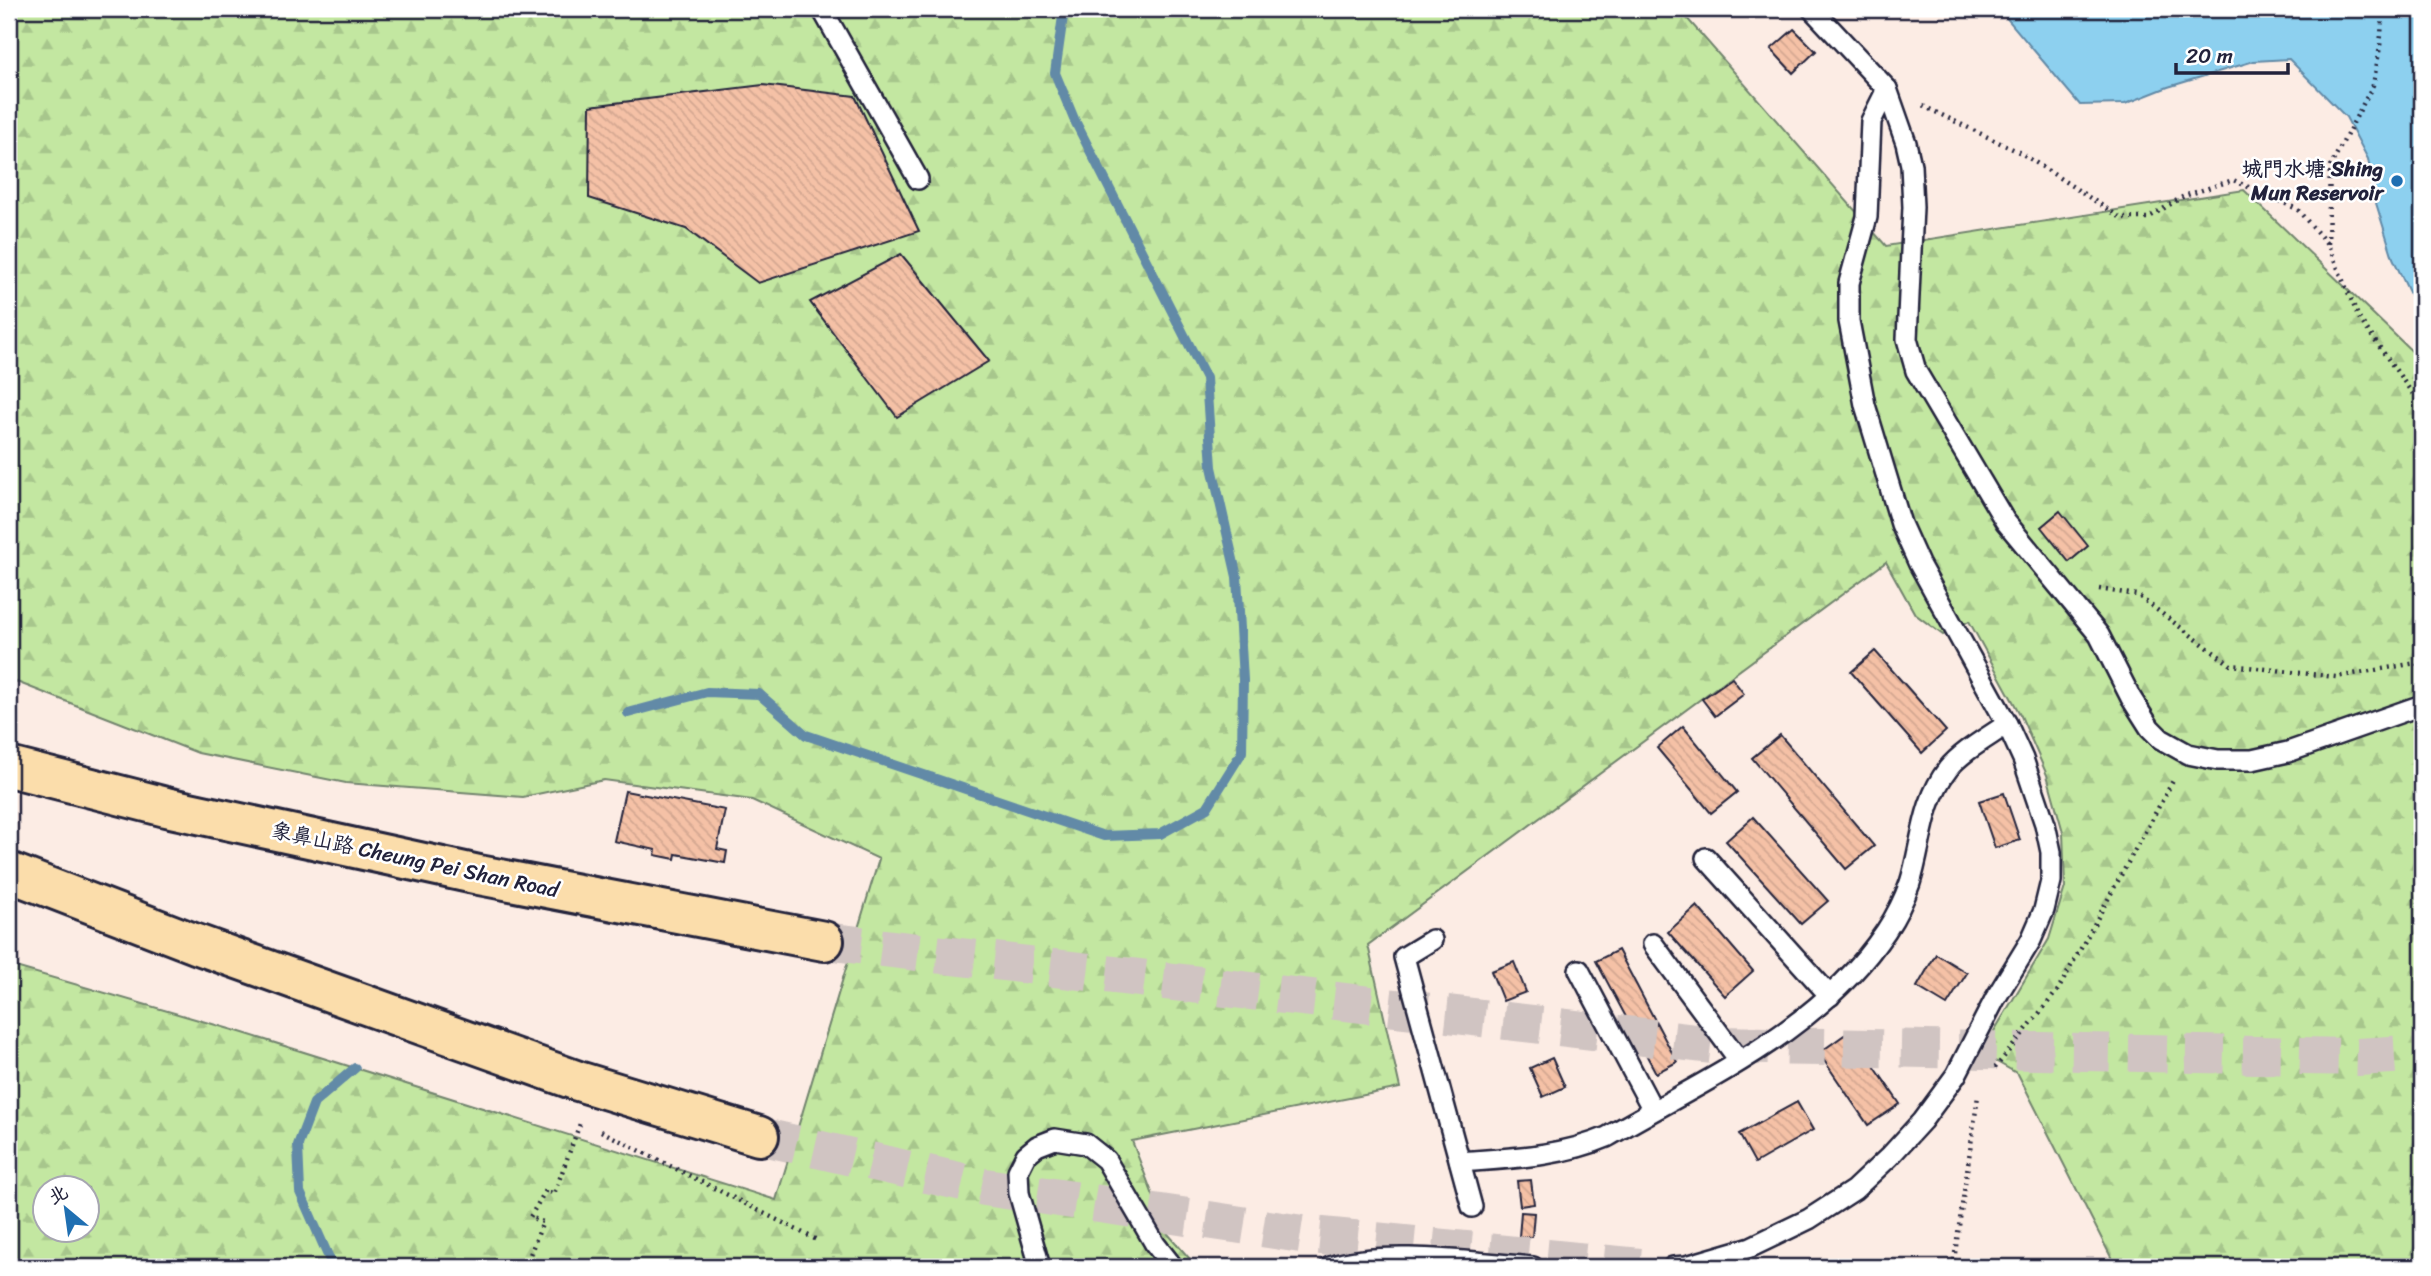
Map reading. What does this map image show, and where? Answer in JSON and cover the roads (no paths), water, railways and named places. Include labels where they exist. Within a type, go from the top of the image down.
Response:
[{"type":"highway","name":"象鼻山路 Cheung Pei Shan Road","points":[[9,766],[166,807],[479,876],[824,941]]},
{"type":"highway","points":[[9,873],[209,949],[579,1081],[759,1136]]},
{"type":"lane","points":[[822,9],[918,179]]},
{"type":"lane","points":[[1812,9],[1887,89],[1906,143],[1910,165],[1913,234],[1906,322],[1908,347],[1916,371],[2005,521],[2099,635],[2139,713],[2161,738],[2188,754],[2235,761],[2269,758],[2422,705]]},
{"type":"lane","points":[[1673,1267],[1686,1266],[1751,1247],[1809,1219],[1854,1190],[1922,1121],[1956,1074],[1995,999],[2031,940],[2045,910],[2051,881],[2051,852],[2037,794],[2007,724],[1919,564],[1901,524],[1865,405],[1849,321],[1849,283],[1867,217],[1871,121],[1887,89]]},
{"type":"lane","points":[[1460,1162],[1557,1153],[1607,1137],[1805,1019],[1830,996],[1885,932],[1899,910],[1909,884],[1928,807],[1937,785],[1950,766],[2007,724]]},
{"type":"lane","points":[[1706,858],[1830,996]]},
{"type":"lane","points":[[1432,940],[1404,957],[1472,1207]]},
{"type":"lane","points":[[1653,944],[1739,1060]]},
{"type":"lane","points":[[1579,970],[1653,1110]]},
{"type":"lane","points":[[1040,1267],[1019,1193],[1018,1171],[1026,1155],[1037,1146],[1055,1139],[1086,1144],[1106,1160],[1156,1244],[1173,1267]]},
{"type":"lane","points":[[1330,1267],[1374,1260],[1425,1259],[1533,1267]]},
{"type":"water","name":"城門水塘 Shing Mun Reservoir","points":[[1999,9],[2422,9],[2422,320],[2393,258],[2376,203],[2368,159],[2346,117],[2289,59],[2254,61],[2168,87],[2125,104],[2080,105]]},
{"type":"waterway","points":[[628,713],[707,692],[759,694],[806,735],[1104,836],[1160,834],[1207,808],[1242,752],[1243,680],[1237,577],[1212,467],[1206,378],[1074,119],[1055,73],[1064,9]]},
{"type":"waterway","points":[[333,1267],[300,1192],[298,1145],[314,1103],[355,1068]]},
{"type":"tunnel","points":[[824,941],[1712,1045],[2358,1057],[2422,1053]]},
{"type":"tunnel","points":[[759,1136],[985,1187],[1302,1234],[1640,1267]]},
{"type":"place","name":"城門水塘 Shing Mun Reservoir","points":[[2397,181]]}]
